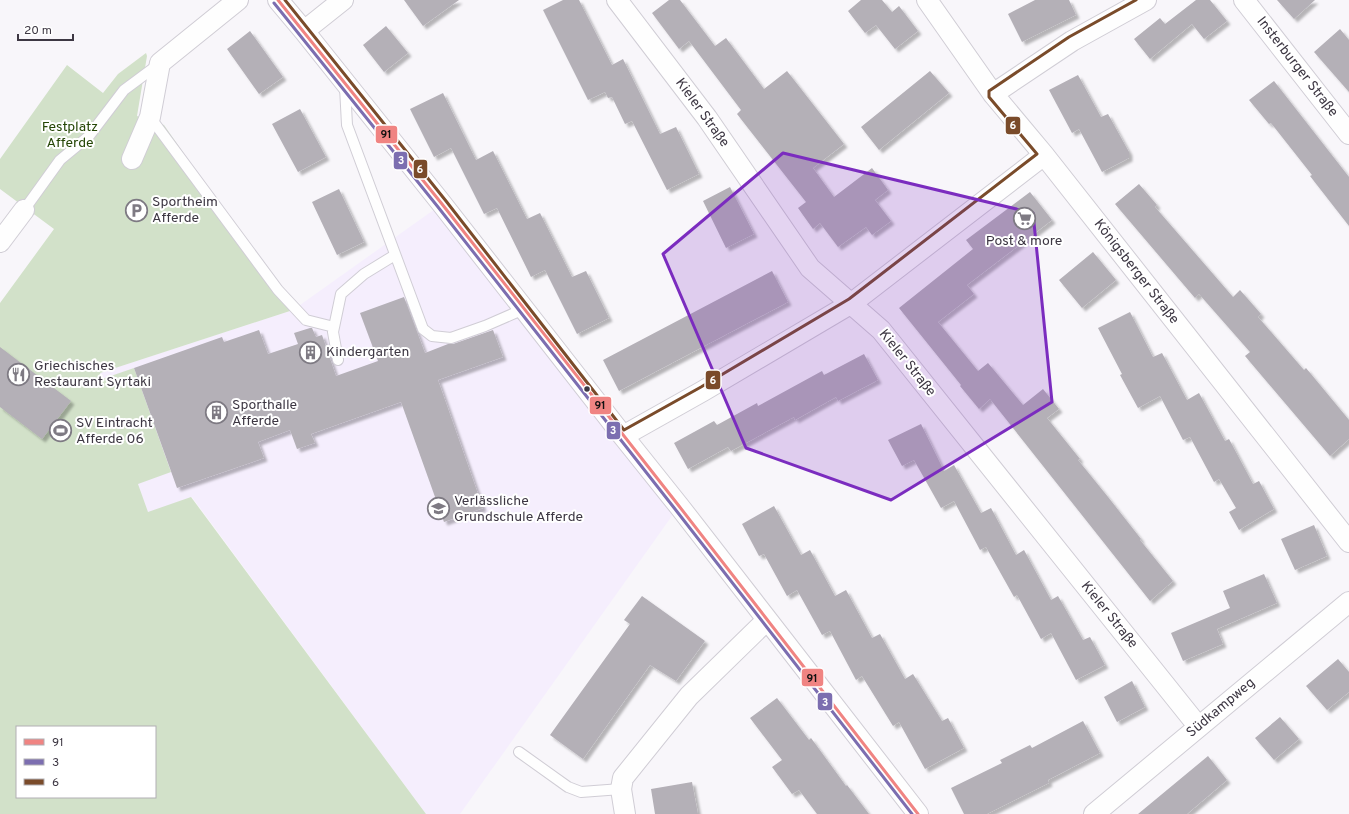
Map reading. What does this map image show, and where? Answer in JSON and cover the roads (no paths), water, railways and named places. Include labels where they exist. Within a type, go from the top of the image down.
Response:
[{"type":"street","points":[[132,159],[150,117],[160,63],[238,0]]},
{"type":"street","points":[[278,0],[442,204],[918,814]]},
{"type":"street","points":[[304,31],[343,0]]},
{"type":"street","name":"Kieler Straße","points":[[617,0],[707,118],[810,268],[852,303],[881,330],[1198,726]]},
{"type":"street","name":"Königsberger Straße","points":[[927,0],[993,94],[1044,156],[1349,542]]},
{"type":"street","points":[[993,94],[1072,41],[1146,0]]},
{"type":"street","name":"Insterburger Straße","points":[[1244,0],[1349,134]]},
{"type":"street","points":[[623,436],[703,391],[852,303],[1044,156]]},
{"type":"street","points":[[0,242],[24,210]]},
{"type":"street","name":"Südkampweg","points":[[1094,814],[1349,602]]},
{"type":"street","points":[[625,814],[621,789],[623,778],[689,696],[767,620]]},
{"type":"lane","points":[[24,210],[60,160],[89,136],[124,90],[160,63]]},
{"type":"lane","points":[[345,84],[347,125],[423,329],[432,336],[450,338],[485,326],[524,309]]},
{"type":"lane","points":[[150,117],[278,290],[306,320],[334,326]]},
{"type":"lane","points":[[338,360],[333,332],[341,294],[364,274],[395,255]]},
{"type":"lane","points":[[519,752],[568,788],[580,792],[621,789]]},
{"type":"place","name":"Sportheim Afferde","points":[[137,210]]},
{"type":"place","name":"Post & more","points":[[1024,219]]},
{"type":"place","name":"Kindergarten","points":[[310,352]]},
{"type":"place","name":"Griechisches Restaurant Syrtaki","points":[[18,374]]},
{"type":"place","name":"Sporthalle Afferde","points":[[217,413]]},
{"type":"place","name":"SV Eintracht Afferde 06","points":[[60,431]]},
{"type":"place","name":"Verlässliche Grundschule Afferde","points":[[439,509]]},
{"type":"park label","name":"Festplatz Afferde","points":[[70,136]]}]
